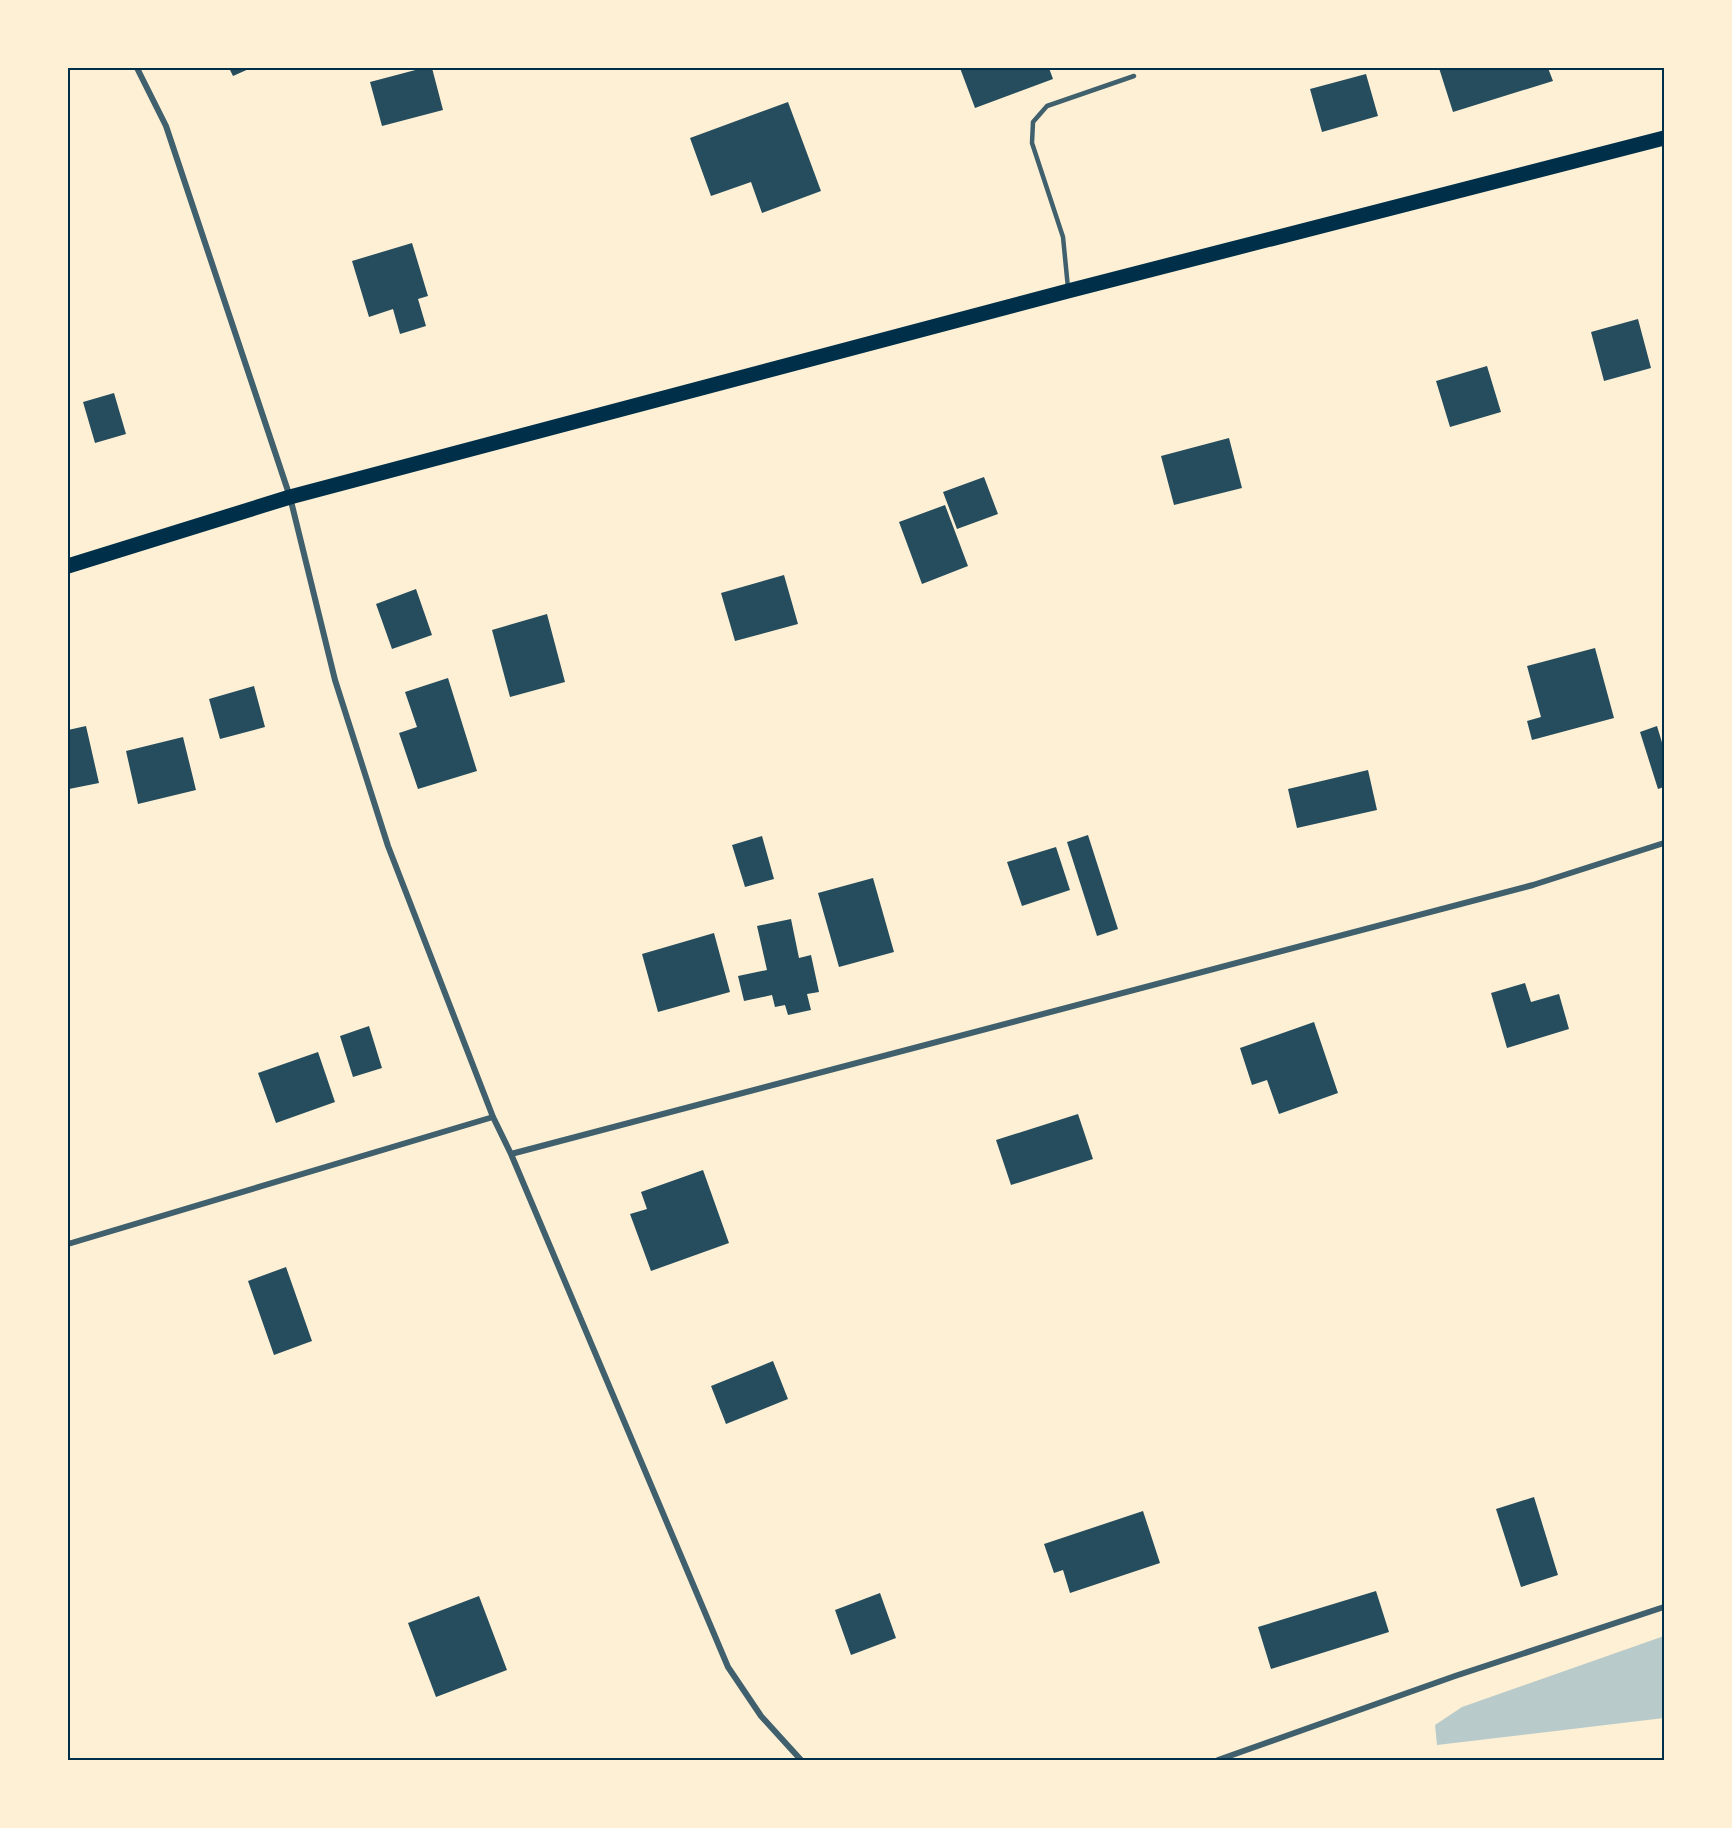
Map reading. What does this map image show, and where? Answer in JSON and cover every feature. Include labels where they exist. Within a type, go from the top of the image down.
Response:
[{"type":"main road","points":[[68,566],[290,497],[1068,291],[1665,138]]},
{"type":"street","points":[[137,68],[166,126],[290,497],[335,680],[388,846],[493,1117],[511,1154],[728,1667],[761,1716],[801,1761]]},
{"type":"street","points":[[511,1154],[1533,885],[1665,843]]},
{"type":"street","points":[[68,1244],[493,1117]]},
{"type":"street","points":[[1218,1761],[1455,1676],[1665,1607]]},
{"type":"lane","points":[[1068,291],[1063,237],[1032,144],[1033,122],[1047,105],[1134,76]]},
{"type":"shaded area","points":[[1664,1636],[1664,1718],[1437,1745],[1435,1725],[1462,1707]]},
{"type":"building","points":[[229,68],[251,68],[233,76]]},
{"type":"building","points":[[423,68],[432,68],[443,110],[382,126],[370,82]]},
{"type":"building","points":[[960,68],[1049,68],[1053,79],[975,108]]},
{"type":"building","points":[[1439,68],[1548,68],[1553,81],[1453,112]]},
{"type":"building","points":[[1366,74],[1378,116],[1322,132],[1310,89]]},
{"type":"building","points":[[788,102],[821,191],[762,213],[751,182],[711,196],[690,138]]},
{"type":"building","points":[[412,243],[428,296],[418,299],[426,326],[400,334],[393,309],[369,317],[352,261]]},
{"type":"building","points":[[1638,319],[1651,368],[1604,381],[1591,332]]},
{"type":"building","points":[[1487,366],[1501,412],[1450,427],[1436,381]]},
{"type":"building","points":[[114,393],[126,434],[95,443],[83,402]]},
{"type":"building","points":[[1229,438],[1242,488],[1174,505],[1161,456]]},
{"type":"building","points":[[984,477],[998,514],[957,529],[943,492]]},
{"type":"building","points":[[945,505],[968,566],[922,584],[899,522]]},
{"type":"building","points":[[784,575],[798,624],[735,641],[721,593]]},
{"type":"building","points":[[416,589],[432,635],[392,649],[376,604]]},
{"type":"building","points":[[547,614],[565,682],[510,697],[492,630]]},
{"type":"building","points":[[1595,648],[1614,718],[1532,740],[1527,721],[1541,717],[1527,666]]},
{"type":"building","points":[[448,678],[477,771],[418,789],[399,733],[417,727],[405,692]]},
{"type":"building","points":[[254,686],[265,727],[220,739],[209,699]]},
{"type":"building","points":[[86,726],[99,783],[69,789],[68,730]]},
{"type":"building","points":[[1657,726],[1664,749],[1664,787],[1658,789],[1640,732]]},
{"type":"building","points":[[183,737],[196,790],[138,804],[126,751]]},
{"type":"building","points":[[1368,770],[1377,810],[1297,828],[1288,789]]},
{"type":"building","points":[[1088,835],[1118,929],[1097,936],[1067,842]]},
{"type":"building","points":[[762,836],[774,879],[745,887],[732,845]]},
{"type":"building","points":[[1056,847],[1070,890],[1022,906],[1007,862]]},
{"type":"building","points":[[873,878],[894,952],[839,967],[818,893]]},
{"type":"building","points":[[791,919],[799,958],[811,955],[819,992],[807,994],[811,1010],[788,1015],[785,1005],[775,1007],[772,995],[744,1001],[738,976],[767,970],[757,926]]},
{"type":"building","points":[[714,933],[730,992],[658,1012],[642,954]]},
{"type":"building","points":[[1525,983],[1531,1002],[1559,994],[1569,1029],[1507,1048],[1491,993]]},
{"type":"building","points":[[1314,1022],[1338,1093],[1279,1114],[1267,1080],[1252,1085],[1240,1048]]},
{"type":"building","points":[[369,1026],[382,1068],[353,1077],[340,1036]]},
{"type":"building","points":[[318,1052],[335,1102],[276,1123],[258,1073]]},
{"type":"building","points":[[1078,1114],[1093,1159],[1011,1185],[996,1140]]},
{"type":"building","points":[[703,1170],[729,1243],[651,1271],[630,1214],[647,1209],[641,1192]]},
{"type":"building","points":[[286,1267],[312,1341],[274,1355],[248,1281]]},
{"type":"building","points":[[773,1361],[788,1399],[726,1424],[711,1386]]},
{"type":"building","points":[[1534,1497],[1558,1575],[1521,1587],[1496,1509]]},
{"type":"building","points":[[1143,1511],[1160,1563],[1070,1593],[1063,1570],[1054,1573],[1044,1544]]},
{"type":"building","points":[[1376,1591],[1389,1632],[1271,1669],[1258,1627]]},
{"type":"building","points":[[880,1593],[896,1638],[851,1655],[835,1610]]},
{"type":"building","points":[[479,1596],[507,1670],[436,1697],[408,1623]]}]
